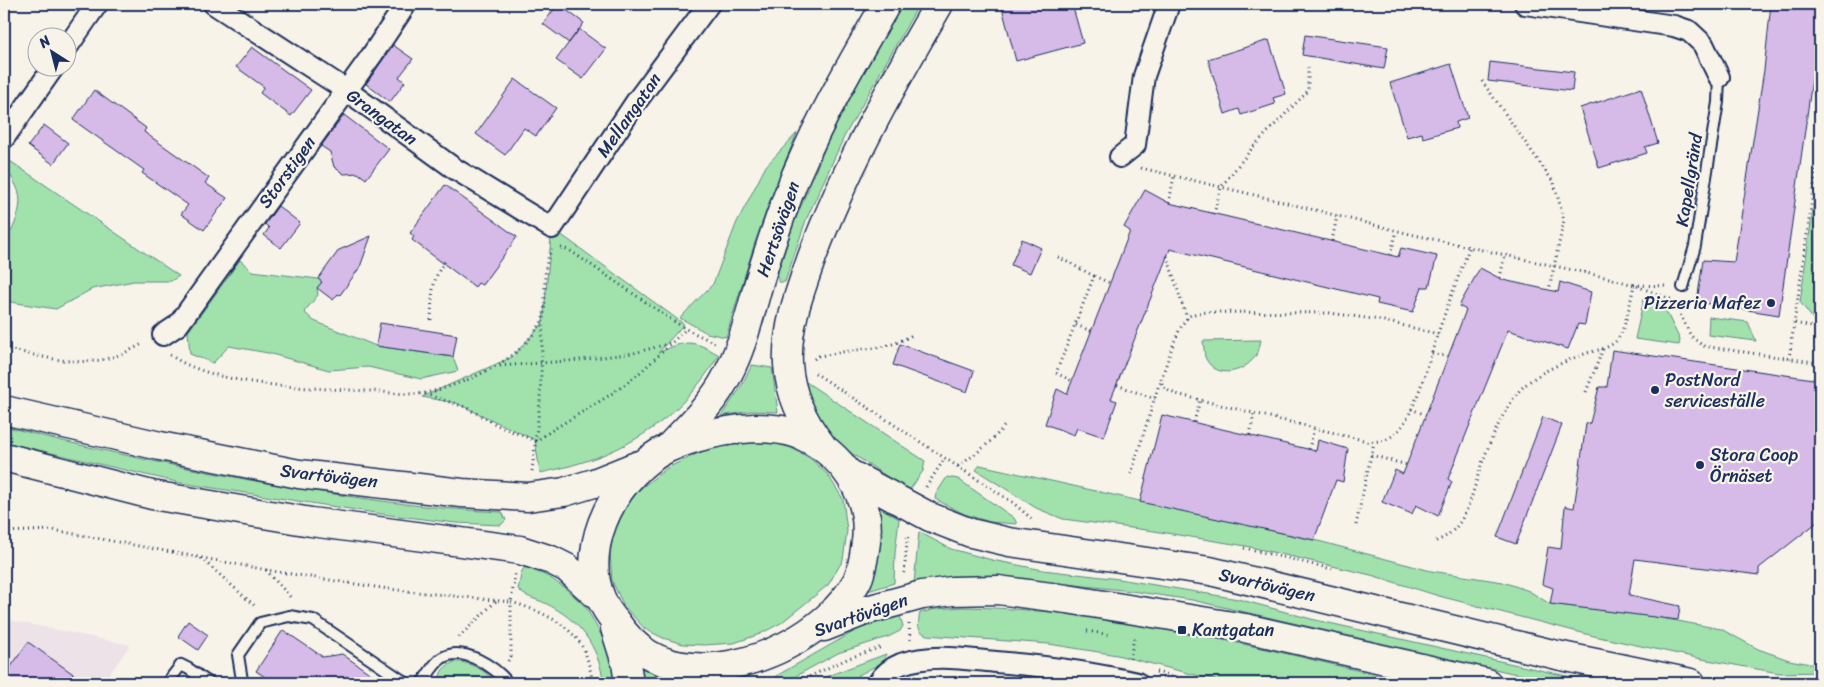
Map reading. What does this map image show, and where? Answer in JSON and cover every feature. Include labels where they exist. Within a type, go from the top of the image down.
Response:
[{"type":"main road","name":"Hertsövägen","points":[[606,607],[595,577],[595,550],[600,527],[610,506],[624,486],[660,453],[707,405],[722,385],[739,351],[750,320],[759,282],[796,174],[824,117],[886,4]]},
{"type":"main road","points":[[4,457],[152,495],[311,522],[520,550],[551,560],[567,568],[606,607],[635,646],[652,657],[675,666],[708,669],[752,661],[783,646],[809,632],[835,610],[857,580],[862,569],[867,534],[861,498],[850,474],[822,446],[807,425],[794,397],[796,364],[792,319],[799,292],[824,225],[861,143],[939,4]]},
{"type":"main road","name":"Svartövägen","points":[[4,410],[160,446],[299,474],[462,493],[528,497],[564,492],[594,483],[621,473],[660,453],[714,432],[772,428],[796,434],[822,446]]},
{"type":"main road","name":"Svartövägen","points":[[850,474],[930,516],[971,533],[1009,542],[1210,571],[1557,655],[1691,683]]},
{"type":"main road","name":"Svartövägen","points":[[783,646],[867,610],[906,598],[952,591],[998,590],[1067,599],[1245,628],[1486,683]]},
{"type":"main road","points":[[606,607],[626,663],[629,683]]},
{"type":"main road","points":[[725,683],[783,646]]},
{"type":"street","points":[[78,32],[97,4]]},
{"type":"street","name":"Grangatan","points":[[214,4],[346,90],[455,169],[552,228]]},
{"type":"street","name":"Storstigen","points":[[162,335],[178,325],[406,4]]},
{"type":"street","name":"Mellangatan","points":[[552,228],[636,102],[708,4]]},
{"type":"street","points":[[1120,157],[1135,145],[1144,76],[1169,4]]},
{"type":"street","points":[[1525,4],[1674,26],[1689,31],[1703,44],[1719,76]]},
{"type":"street","points":[[4,138],[46,78]]},
{"type":"street","points":[[878,682],[888,671],[900,664],[936,658],[1042,666],[1137,683]]},
{"type":"lane","name":"Kapellgränd","points":[[1683,286],[1696,246],[1718,102],[1719,76]]},
{"type":"lane","points":[[245,683],[242,680],[238,654],[260,623],[289,616],[313,620],[406,683]]},
{"type":"lane","points":[[422,683],[434,665],[447,656],[460,655],[473,658],[504,679]]},
{"type":"lane","points":[[167,683],[181,665],[209,683]]},
{"type":"path","points":[[1214,214],[1221,187],[1254,147],[1308,91],[1308,66]]},
{"type":"path","points":[[1482,81],[1554,183],[1564,220],[1549,290]]},
{"type":"path","points":[[1789,358],[1820,144]]},
{"type":"path","points":[[1120,157],[1134,166],[1174,176],[1397,231],[1555,265],[1634,285],[1673,300],[1691,336],[1703,346],[1820,363]]},
{"type":"path","points":[[1168,203],[1174,176]]},
{"type":"path","points":[[1332,241],[1338,216]]},
{"type":"path","points":[[1390,255],[1397,231]]},
{"type":"path","points":[[528,497],[536,441],[545,270],[548,255],[553,246],[570,250],[686,329],[724,347],[739,351]]},
{"type":"path","points":[[1161,379],[1166,389],[1176,394],[1374,442],[1387,440],[1398,431],[1411,410],[1470,246]]},
{"type":"path","points":[[1500,278],[1505,254]]},
{"type":"path","points":[[1167,256],[1187,319]]},
{"type":"path","points":[[1058,257],[1110,283]]},
{"type":"path","points":[[431,320],[435,278],[438,270],[446,260]]},
{"type":"path","points":[[1072,381],[1056,373],[1094,276]]},
{"type":"path","points":[[1634,285],[1683,286]]},
{"type":"path","points":[[1436,542],[1446,538],[1468,509],[1495,432],[1516,394],[1530,380],[1564,363],[1603,349],[1615,342],[1619,338],[1629,309],[1634,285]]},
{"type":"path","points":[[1131,474],[1161,379],[1183,323],[1196,313],[1330,312],[1380,320],[1438,334]]},
{"type":"path","points":[[423,394],[459,382],[503,362],[523,346],[543,321]]},
{"type":"path","points":[[1076,324],[1091,331]]},
{"type":"path","points":[[1795,324],[1820,329]]},
{"type":"path","points":[[536,441],[560,424],[622,387],[686,329]]},
{"type":"path","points":[[4,348],[59,361],[94,361],[115,357],[162,335],[166,350],[170,356],[189,366],[217,375],[239,380],[311,388],[423,394],[465,407],[501,427],[536,441]]},
{"type":"path","points":[[796,364],[818,356],[852,350],[877,349],[896,344],[912,335]]},
{"type":"path","points":[[493,367],[541,364],[634,353],[672,342]]},
{"type":"path","points":[[1586,392],[1603,349]]},
{"type":"path","points":[[1432,354],[1448,357]]},
{"type":"path","points":[[796,364],[958,466],[1012,502],[1038,525]]},
{"type":"path","points":[[1117,385],[1155,400]]},
{"type":"path","points":[[1194,422],[1200,400]]},
{"type":"path","points":[[1411,410],[1426,415]]},
{"type":"path","points":[[1250,435],[1254,414]]},
{"type":"path","points":[[958,466],[972,457],[996,436],[1005,425]]},
{"type":"path","points":[[1309,449],[1314,428]]},
{"type":"path","points":[[1356,525],[1374,442]]},
{"type":"path","points":[[1371,455],[1406,465]]},
{"type":"path","points":[[906,598],[904,570],[909,523],[915,508],[945,458]]},
{"type":"path","points":[[4,532],[53,530],[265,570],[388,589],[511,602],[539,612],[569,630],[580,643],[594,683]]},
{"type":"path","points":[[1244,548],[1332,569]]},
{"type":"path","points":[[504,679],[511,656],[511,602],[520,550]]},
{"type":"path","points":[[201,558],[270,621]]},
{"type":"path","points":[[265,570],[287,592],[305,619]]},
{"type":"path","points":[[447,656],[459,638],[496,601]]},
{"type":"path","points":[[1129,664],[1134,638]]},
{"type":"shaded area","points":[[4,619],[130,645],[103,683],[4,683]]},
{"type":"green space","points":[[903,4],[919,4],[844,137],[806,220],[785,282],[778,282],[778,272],[794,223],[827,143],[857,85]]},
{"type":"green space","points":[[797,133],[755,242],[726,337],[707,333],[680,318],[713,284],[737,222],[766,166]]},
{"type":"green space","points":[[7,159],[179,276],[171,281],[134,281],[92,289],[56,309],[4,301],[4,241],[14,226],[20,204],[18,191],[4,165]]},
{"type":"green space","points":[[1820,188],[1820,293],[1813,319],[1800,302],[1814,201]]},
{"type":"green space","points":[[552,228],[684,324],[658,353],[689,343],[702,346],[719,355],[702,380],[684,401],[665,419],[643,434],[596,458],[540,473],[535,440],[456,403],[422,397],[512,357],[543,323]]},
{"type":"green space","points":[[240,260],[252,271],[318,279],[322,282],[317,288],[318,295],[304,312],[314,321],[376,346],[453,357],[458,371],[421,379],[368,367],[329,370],[268,353],[229,346],[213,363],[190,354],[188,332]]},
{"type":"green space","points":[[1644,298],[1662,303],[1680,340],[1679,345],[1635,339]]},
{"type":"green space","points":[[1709,317],[1748,322],[1756,341],[1708,335]]},
{"type":"green space","points":[[1261,340],[1258,352],[1253,359],[1240,369],[1224,372],[1217,370],[1210,365],[1205,357],[1203,341]]},
{"type":"green space","points":[[752,365],[772,368],[778,412],[751,411],[721,416],[739,390]]},
{"type":"green space","points":[[803,380],[925,461],[923,471],[909,491],[842,447],[818,423]]},
{"type":"green space","points":[[4,426],[101,450],[233,477],[384,501],[502,512],[506,520],[501,525],[456,523],[382,514],[181,483],[4,442]]},
{"type":"green space","points":[[764,441],[789,447],[810,458],[828,475],[843,499],[847,531],[843,560],[828,585],[781,623],[760,634],[734,643],[683,644],[663,638],[645,629],[624,606],[612,581],[610,552],[616,522],[636,492],[667,468],[705,450],[733,443]]},
{"type":"green space","points":[[980,465],[1322,542],[1431,571],[1503,582],[1529,591],[1550,604],[1650,616],[1721,629],[1758,649],[1789,660],[1816,665],[1820,664],[1820,672],[1779,673],[1702,659],[1594,636],[1439,596],[1371,575],[1246,546],[1063,519],[1036,508],[976,470]]},
{"type":"green space","points":[[947,477],[958,479],[1014,518],[1017,524],[990,522],[964,514],[935,499],[936,494]]},
{"type":"green space","points":[[878,506],[899,519],[894,583],[868,591],[880,550]]},
{"type":"green space","points":[[919,532],[951,549],[992,560],[1043,570],[1119,579],[1238,599],[1311,619],[1598,683],[1556,683],[1192,600],[1131,591],[994,576],[962,577],[914,583]]},
{"type":"green space","points":[[525,567],[549,577],[565,588],[586,607],[614,659],[619,683],[604,683],[592,645],[578,626],[558,610],[527,596],[518,589],[522,571]]},
{"type":"green space","points":[[962,607],[1019,609],[1132,623],[1244,644],[1410,683],[1227,683],[1117,655],[1049,644],[927,635],[919,629],[920,613],[936,609]]},
{"type":"green space","points":[[900,616],[903,626],[900,631],[888,637],[838,653],[783,683],[764,683],[860,628]]},
{"type":"green space","points":[[886,654],[883,662],[857,676],[856,683],[809,683]]},
{"type":"green space","points":[[454,662],[466,663],[477,668],[496,683],[461,683],[455,679],[452,683],[448,683],[440,677],[445,668]]},
{"type":"green space","points":[[641,668],[665,678],[685,683],[641,683]]},
{"type":"building","points":[[558,4],[584,23],[569,43],[543,24]]},
{"type":"building","points":[[1001,4],[1072,4],[1083,43],[1016,61]]},
{"type":"building","points":[[1771,4],[1820,4],[1820,23],[1779,315],[1697,302],[1703,260],[1734,262],[1764,70]]},
{"type":"building","points":[[579,29],[606,49],[583,79],[556,60]]},
{"type":"building","points":[[1305,35],[1388,47],[1384,69],[1302,55]]},
{"type":"building","points":[[1269,40],[1286,94],[1273,98],[1275,104],[1241,115],[1239,109],[1225,114],[1208,59]]},
{"type":"building","points":[[393,45],[413,59],[399,77],[405,82],[390,102],[366,84]]},
{"type":"building","points":[[252,47],[311,90],[291,116],[260,93],[264,87],[236,67]]},
{"type":"building","points":[[1490,62],[1574,72],[1572,91],[1488,81]]},
{"type":"building","points":[[1451,64],[1468,118],[1456,122],[1457,128],[1423,138],[1422,133],[1407,137],[1390,83]]},
{"type":"building","points":[[515,79],[556,108],[536,136],[524,128],[505,155],[476,134]]},
{"type":"building","points":[[1641,88],[1658,143],[1645,147],[1647,153],[1599,168],[1580,108]]},
{"type":"building","points":[[94,90],[146,128],[144,132],[209,178],[205,183],[227,198],[204,230],[181,214],[188,205],[142,173],[144,170],[73,120]]},
{"type":"building","points":[[344,115],[389,149],[366,179],[358,173],[344,174],[334,167],[330,152],[321,146]]},
{"type":"building","points":[[44,125],[68,143],[53,164],[28,146]]},
{"type":"building","points":[[445,185],[517,237],[482,285],[478,283],[475,287],[412,240],[414,236],[410,233]]},
{"type":"building","points":[[1145,190],[1169,203],[1398,257],[1401,248],[1437,256],[1429,287],[1422,287],[1413,312],[1377,304],[1378,299],[1170,249],[1111,399],[1117,401],[1104,437],[1077,428],[1074,435],[1045,424],[1057,389],[1067,394],[1130,231],[1124,227]]},
{"type":"building","points":[[278,206],[300,223],[281,248],[264,235],[269,228],[265,224]]},
{"type":"building","points":[[371,236],[360,267],[340,295],[338,294],[333,300],[317,288],[322,282],[318,279],[339,250]]},
{"type":"building","points":[[1022,239],[1041,248],[1030,273],[1011,265]]},
{"type":"building","points":[[1480,268],[1503,280],[1558,292],[1560,282],[1591,292],[1585,325],[1578,324],[1568,349],[1508,330],[1448,479],[1452,482],[1438,516],[1416,505],[1412,514],[1382,502],[1395,470],[1403,474],[1466,310],[1459,306]]},
{"type":"building","points":[[380,323],[457,335],[453,357],[376,346]]},
{"type":"building","points":[[900,344],[974,371],[967,392],[893,365]]},
{"type":"building","name":"Stora Coop Örnäset","points":[[1612,350],[1820,380],[1820,520],[1759,568],[1759,575],[1635,559],[1629,595],[1680,606],[1678,620],[1550,604],[1553,588],[1542,584],[1548,547],[1561,549],[1565,506],[1574,508],[1586,424],[1590,423],[1599,387],[1607,387]]},
{"type":"building","points":[[1162,415],[1316,451],[1318,440],[1348,449],[1343,482],[1336,480],[1314,540],[1140,502]]},
{"type":"building","points":[[1543,417],[1562,425],[1516,544],[1497,537]]},
{"type":"building","points":[[188,621],[208,635],[198,650],[178,636]]},
{"type":"building","points":[[283,630],[323,657],[342,654],[384,683],[274,683],[256,671]]},
{"type":"building","points":[[28,642],[86,683],[4,683],[4,677]]},
{"type":"place","name":"Pizzeria Mafez","points":[[1771,303]]},
{"type":"place","name":"PostNord serviceställe","points":[[1655,390]]},
{"type":"place","name":"Stora Coop Örnäset","points":[[1700,465]]},
{"type":"place","name":"Kantgatan","points":[[1182,630]]}]
